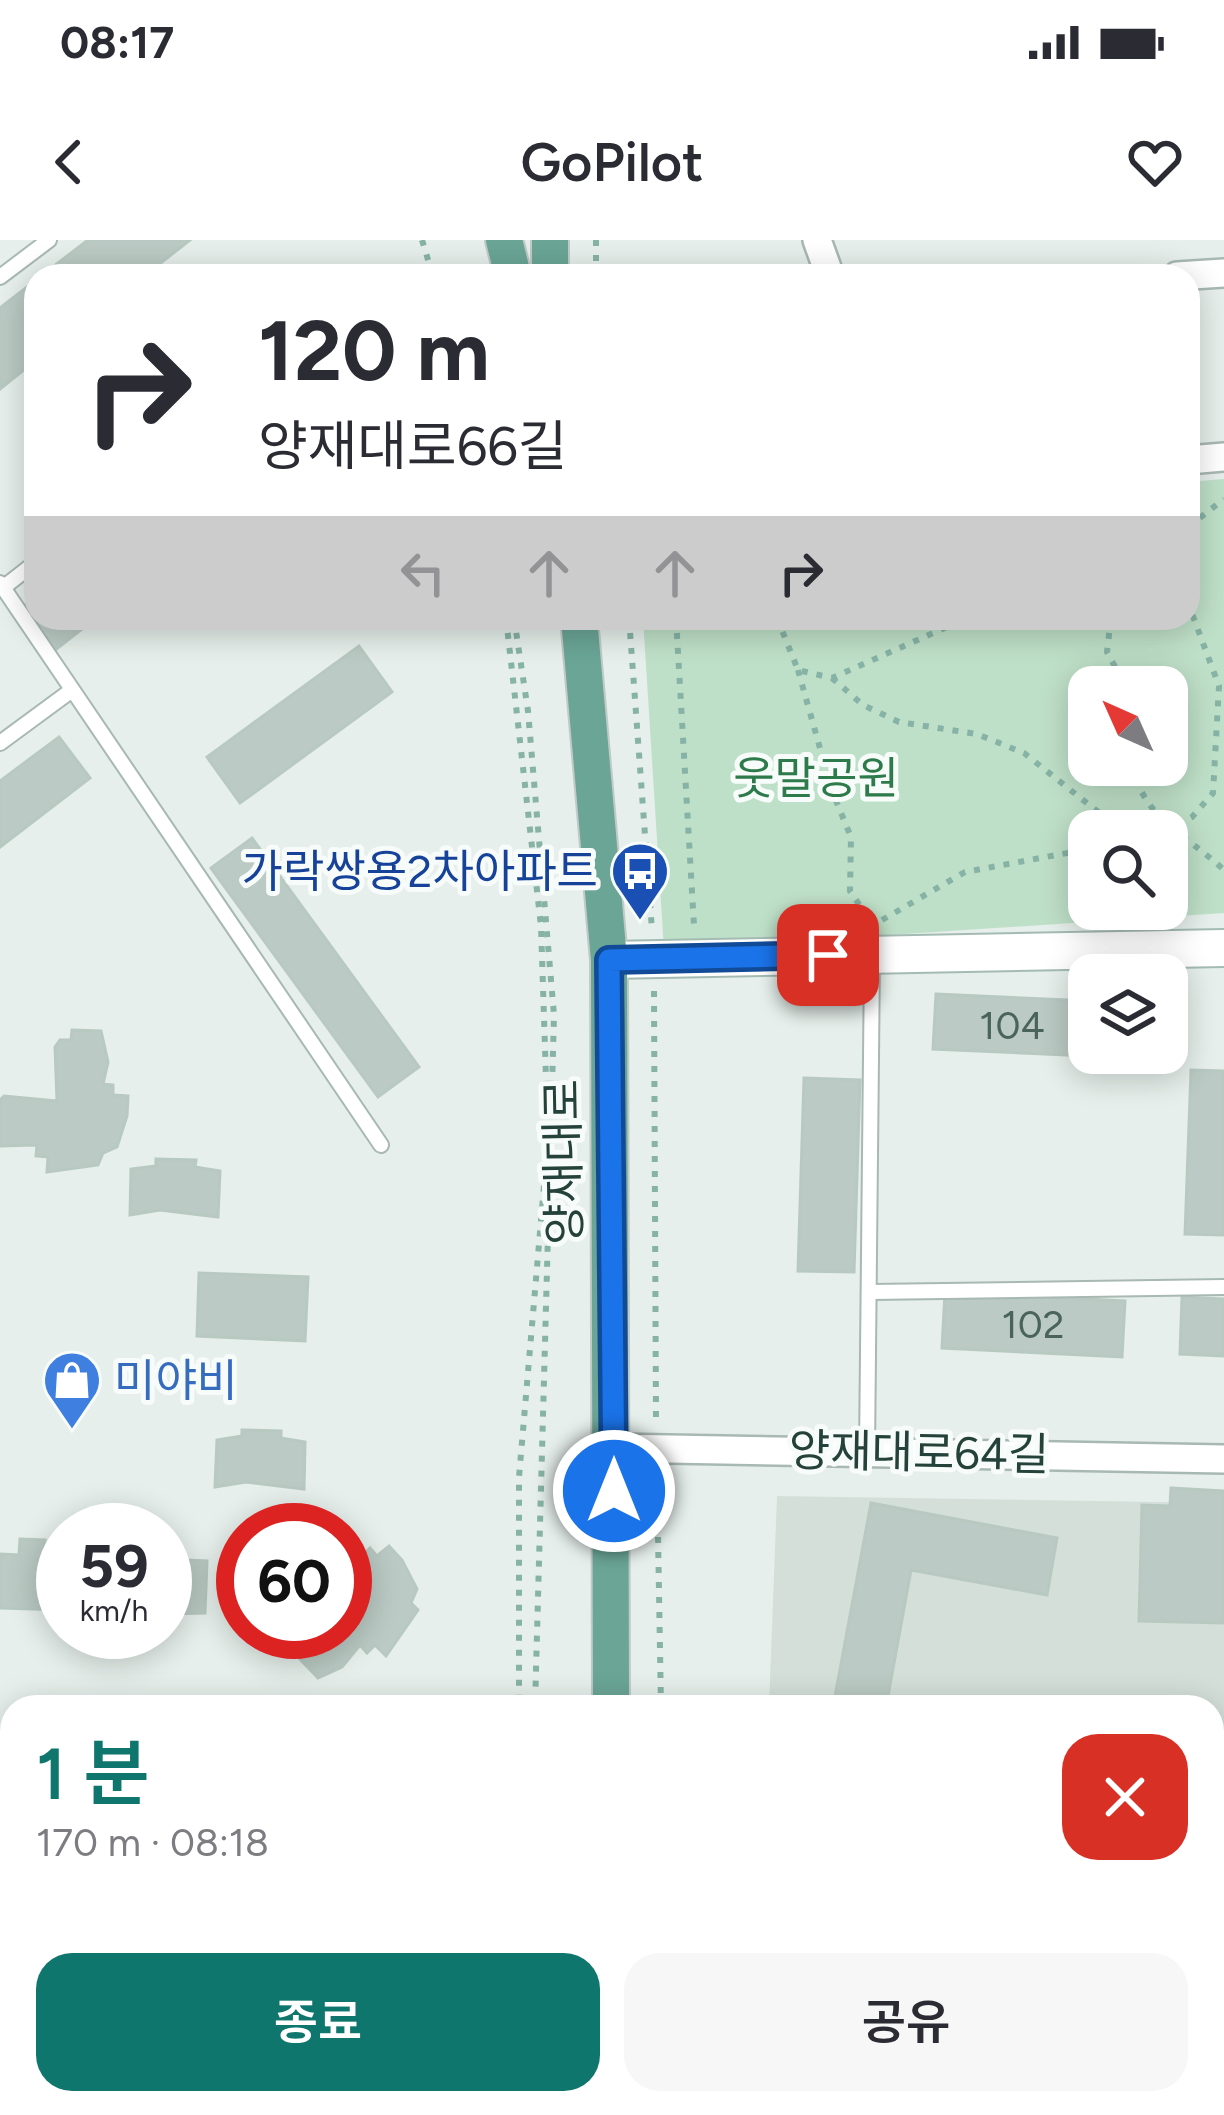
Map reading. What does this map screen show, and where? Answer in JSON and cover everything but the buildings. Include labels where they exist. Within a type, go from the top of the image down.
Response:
[{"type":"main road","name":"양재대로","points":[[580,630],[609,960],[614,1448],[610,1695]]},
{"type":"street","points":[[609,960],[872,940],[1224,948]]},
{"type":"street","name":"양재대로64길","points":[[614,1448],[1224,1459]]},
{"type":"lane","points":[[0,277],[49,240]]},
{"type":"lane","points":[[2,585],[24,618]]},
{"type":"lane","points":[[32,630],[380,1145]]},
{"type":"lane","points":[[0,742],[72,690]]},
{"type":"lane","points":[[867,1450],[872,940]]},
{"type":"lane","points":[[870,1292],[1224,1287]]},
{"type":"path","points":[[1200,518],[1224,499]]},
{"type":"path","points":[[511,630],[541,926],[548,1139],[519,1477],[519,1695]]},
{"type":"path","points":[[512,630],[528,711],[554,1015],[535,1695]]},
{"type":"path","points":[[630,630],[654,959],[661,1695]]},
{"type":"path","points":[[677,630],[695,932]]},
{"type":"path","points":[[782,630],[851,838],[850,891],[872,940],[965,872],[1068,853]]},
{"type":"path","points":[[832,679],[940,630]]},
{"type":"path","points":[[1110,630],[1107,652],[1115,666]]},
{"type":"path","points":[[1188,819],[1213,794],[1219,686],[1198,630]]},
{"type":"path","points":[[798,670],[832,679],[863,705],[898,722],[977,734],[1024,753],[1096,810]]},
{"type":"path","points":[[1188,841],[1224,870]]},
{"type":"shaded area","points":[[777,1496],[1224,1503],[1224,1695],[769,1695]]},
{"type":"green space","name":"웃말공원","points":[[1224,479],[1224,913],[1188,915],[1188,810],[1068,810],[1068,923],[664,950],[644,630],[1200,630],[1200,481]]},
{"type":"place","name":"가락쌍용2차아파트","points":[[640,922]]},
{"type":"place","name":"미야비","points":[[72,1431]]},
{"type":"route","points":[[614,1491],[609,960],[828,955]]}]
